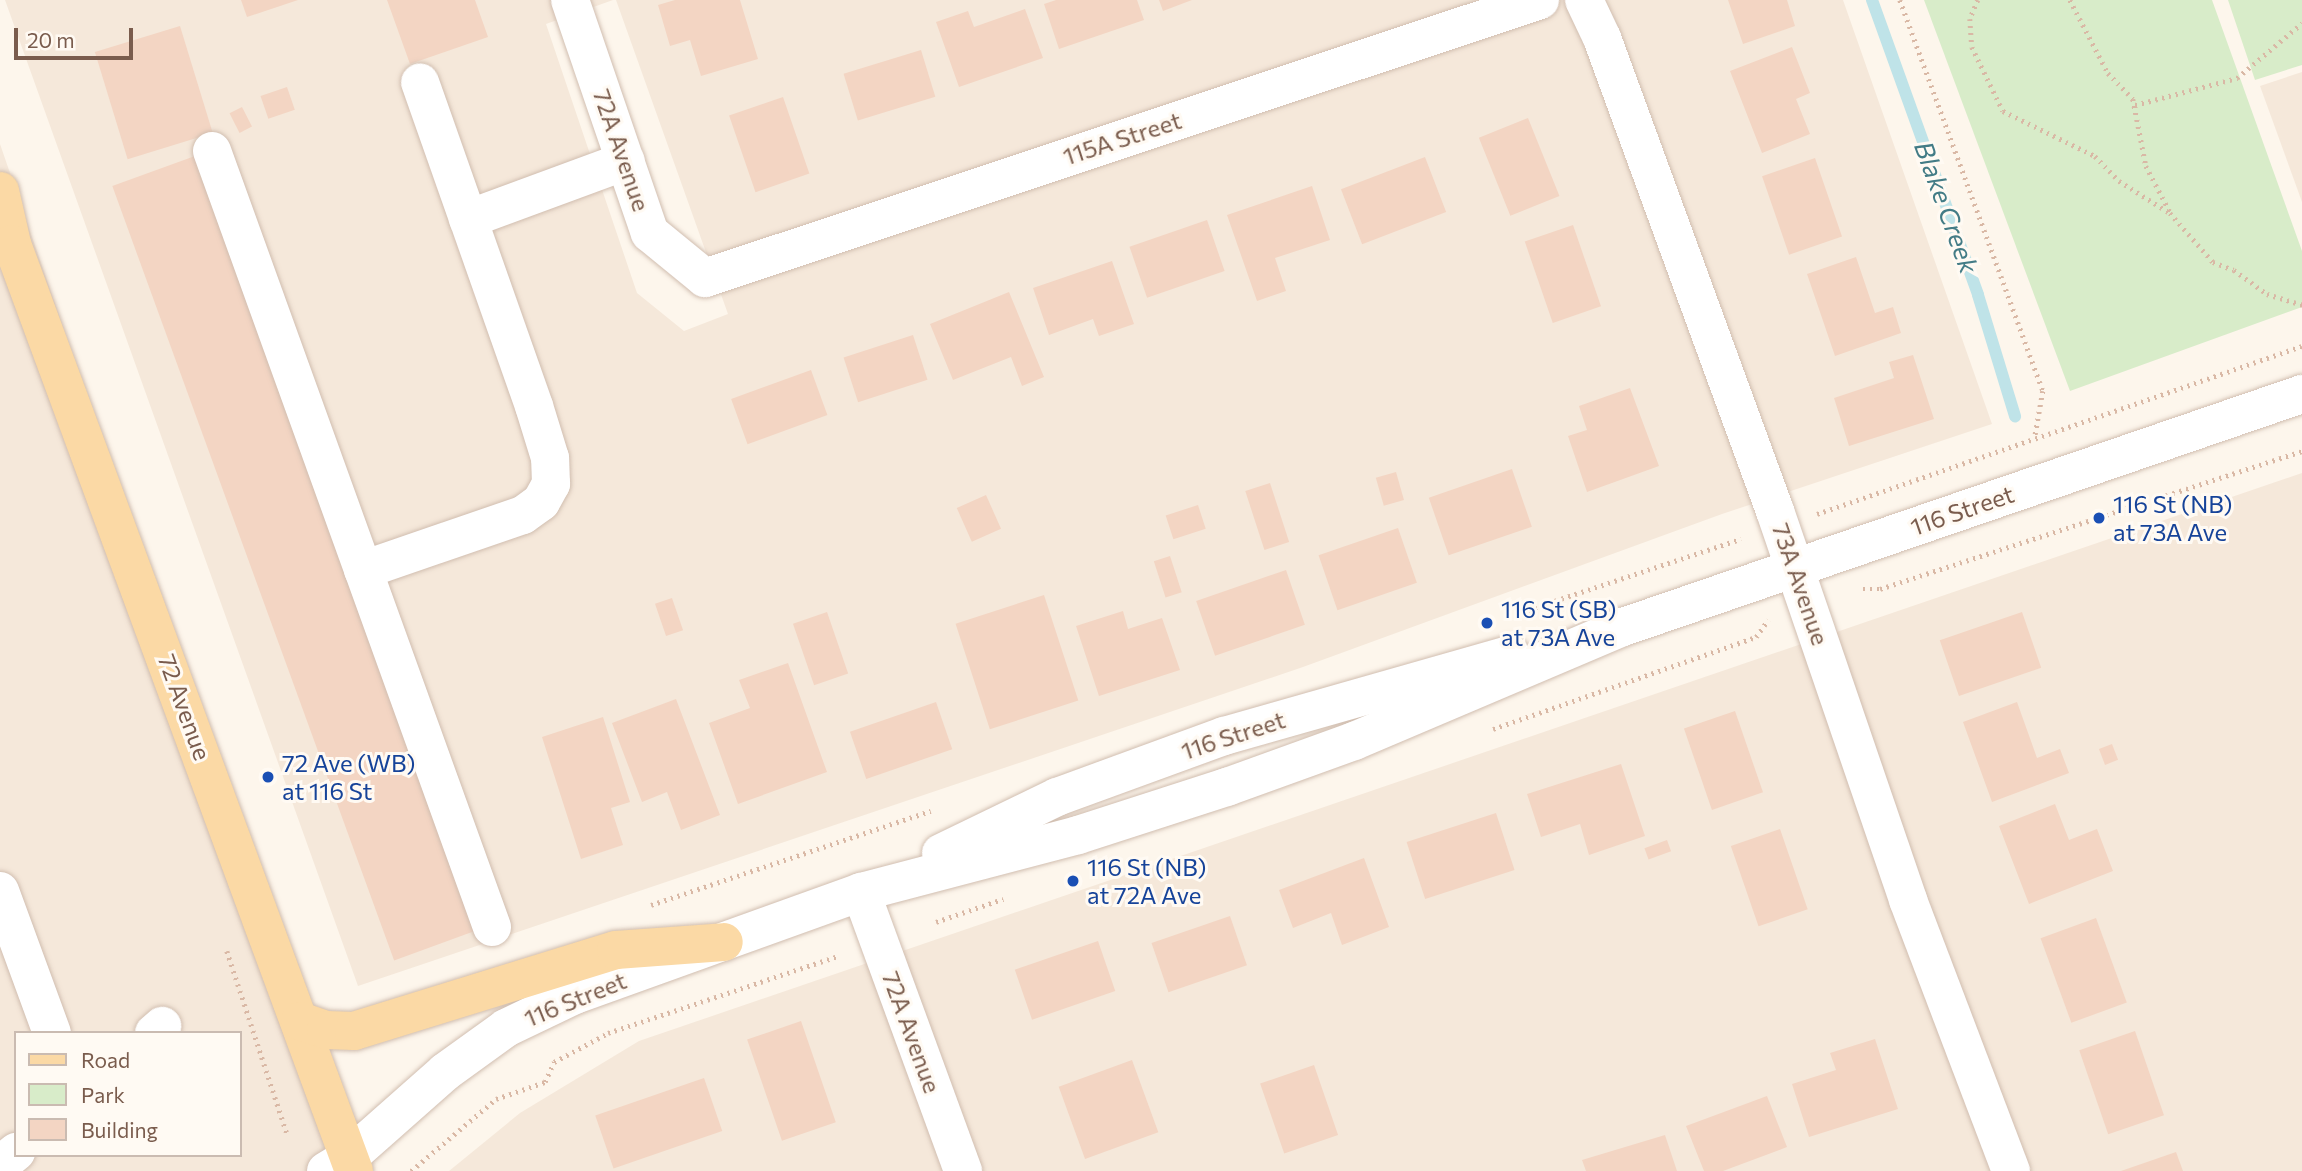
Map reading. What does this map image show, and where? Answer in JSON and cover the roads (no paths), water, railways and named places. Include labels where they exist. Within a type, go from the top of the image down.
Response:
[{"type":"main road","name":"72 Avenue","points":[[0,191],[6,235],[300,1021],[343,1166]]},
{"type":"main road","points":[[300,1021],[326,1030],[354,1031],[617,950],[724,942]]},
{"type":"street","name":"72A Avenue","points":[[570,0],[650,233],[705,278]]},
{"type":"street","name":"115A Street","points":[[705,278],[1540,0]]},
{"type":"street","name":"73A Avenue","points":[[1584,0],[1602,38],[1795,566],[1908,900],[2011,1171]]},
{"type":"street","points":[[363,570],[523,514],[541,502],[551,484],[550,458],[534,406],[420,82]]},
{"type":"street","points":[[212,151],[492,927]]},
{"type":"street","points":[[468,219],[626,161]]},
{"type":"street","name":"116 Street","points":[[343,1166],[445,1072],[506,1027],[575,995],[861,892],[1057,797],[1224,736],[1432,673],[1623,627],[2302,394]]},
{"type":"street","points":[[0,891],[51,1031]]},
{"type":"street","name":"72A Avenue","points":[[861,892],[963,1171]]},
{"type":"street","points":[[0,1165],[14,1154]]},
{"type":"waterway","name":"Blake Creek","points":[[1872,0],[1978,295],[2015,416]]},
{"type":"place","name":"116 St (NB) at 73A Ave","points":[[2099,518]]},
{"type":"place","name":"116 St (SB) at 73A Ave","points":[[1487,623]]},
{"type":"place","name":"72 Ave (WB) at 116 St","points":[[268,777]]},
{"type":"place","name":"116 St (NB) at 72A Ave","points":[[1073,881]]}]
